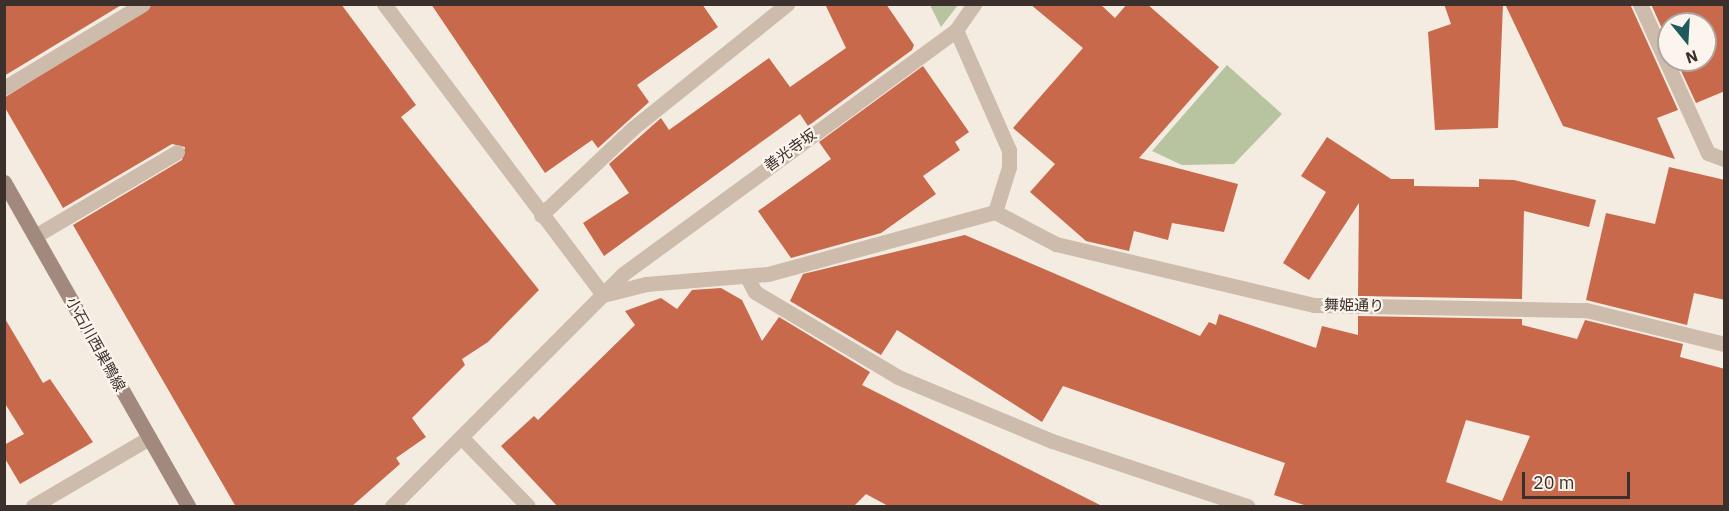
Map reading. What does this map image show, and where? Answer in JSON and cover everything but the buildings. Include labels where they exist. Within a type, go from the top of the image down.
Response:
[{"type":"main road","name":"小石川西巣鴨線","points":[[4,182],[188,507]]},
{"type":"street","points":[[4,88],[143,4]]},
{"type":"street","points":[[384,4],[603,295],[646,284],[747,277],[995,212],[1009,167],[1009,150],[956,30]]},
{"type":"street","points":[[541,215],[633,128],[787,4]]},
{"type":"street","name":"善光寺坂","points":[[392,507],[463,439],[603,295],[645,256],[956,30],[974,4]]},
{"type":"street","points":[[1640,4],[1708,153],[1725,159]]},
{"type":"street","points":[[35,236],[177,152]]},
{"type":"street","name":"舞姫通り","points":[[995,212],[1056,244],[1314,304],[1586,310],[1725,344]]},
{"type":"street","points":[[747,277],[755,292],[898,377],[1052,441],[1247,507]]},
{"type":"street","points":[[33,507],[149,438]]},
{"type":"street","points":[[463,439],[528,507]]},
{"type":"green space","points":[[930,5],[958,5],[941,27]]},
{"type":"green space","points":[[1227,65],[1282,114],[1234,164],[1182,165],[1152,151]]}]
